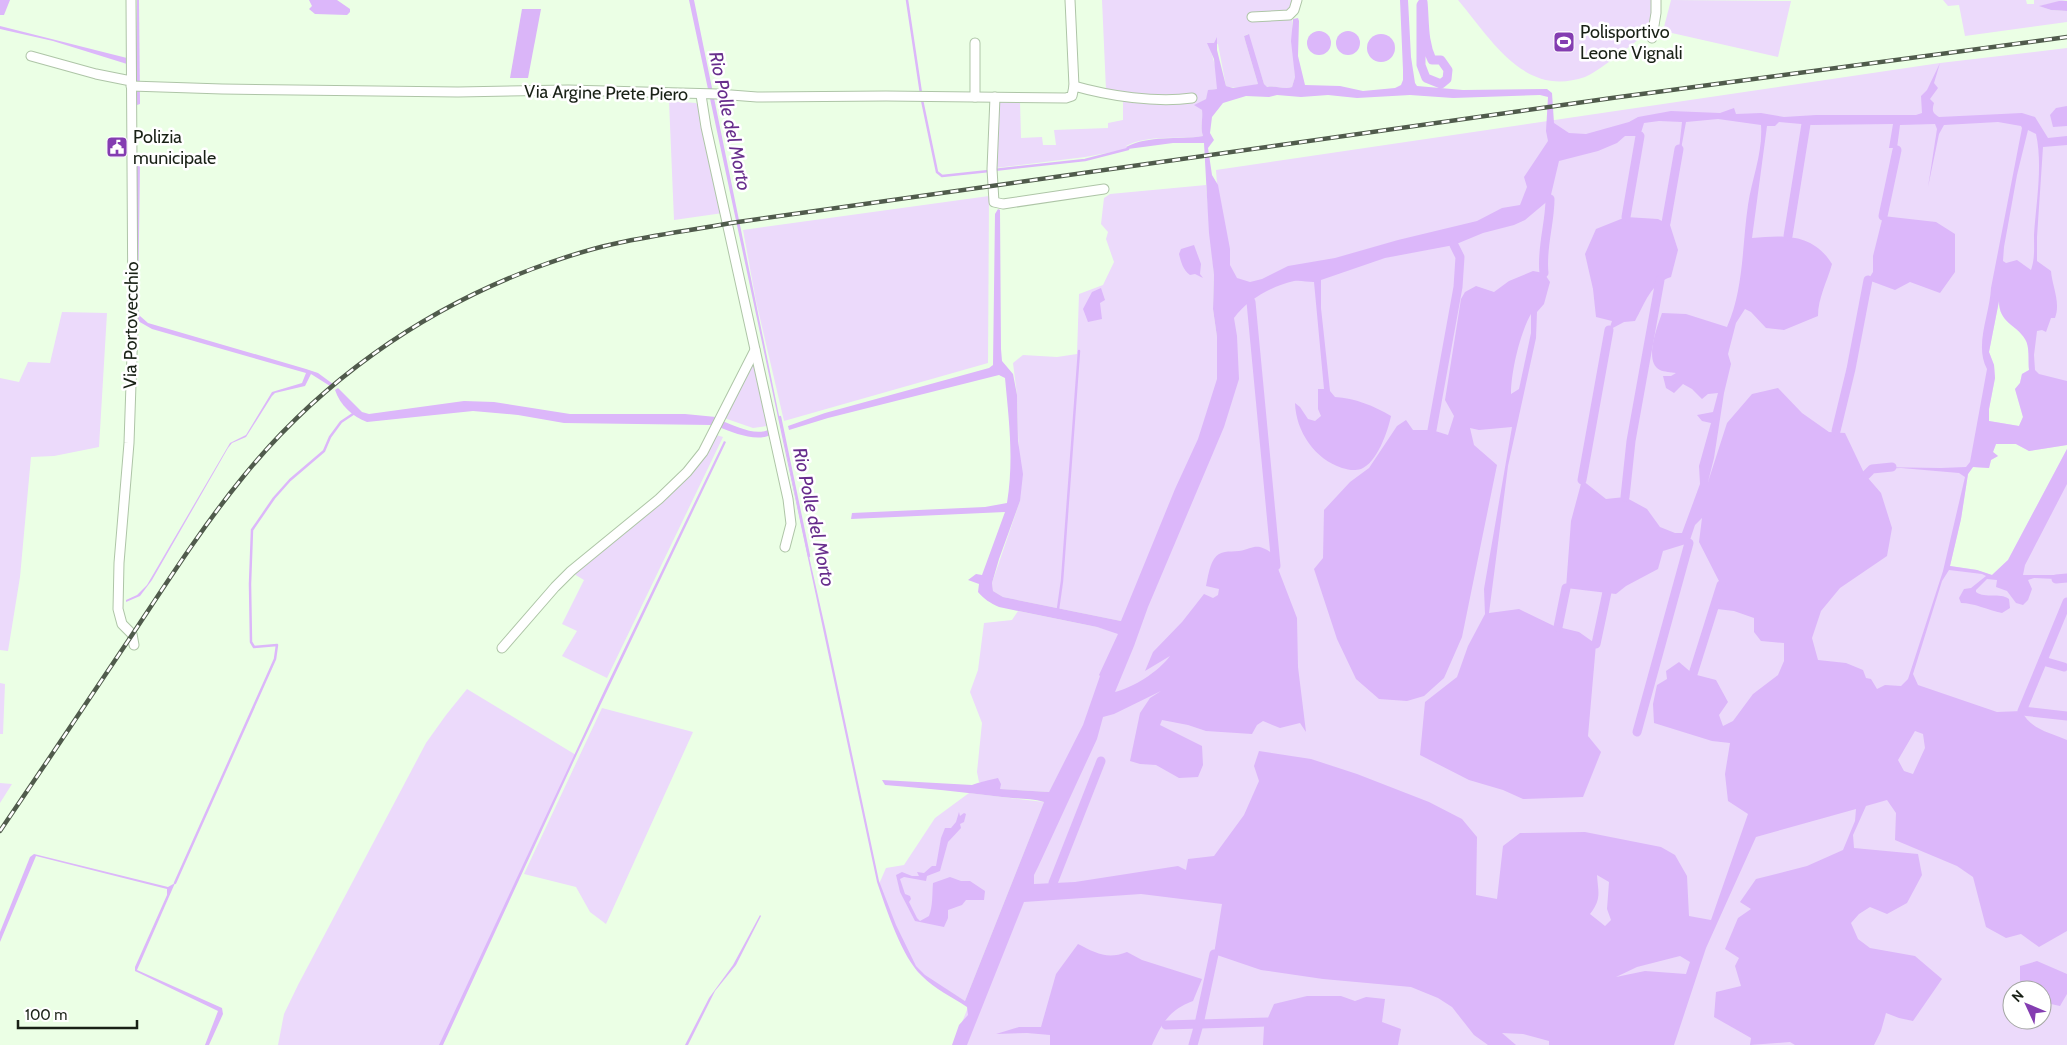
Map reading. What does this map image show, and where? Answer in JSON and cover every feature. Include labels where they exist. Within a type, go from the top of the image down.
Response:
[{"type":"street","name":"Via Portovecchio","points":[[131,0],[134,84],[133,325],[129,443],[119,563],[118,609],[122,624],[132,634],[134,645]]},
{"type":"street","points":[[1070,0],[1074,86],[1115,96],[1192,98]]},
{"type":"street","points":[[1252,16],[1289,16],[1294,10],[1297,0]]},
{"type":"street","points":[[1652,38],[1656,0]]},
{"type":"street","points":[[974,43],[975,97]]},
{"type":"street","name":"Via Argine Prete Piero","points":[[30,56],[134,84],[222,89],[374,91],[568,90],[757,97],[921,96],[1066,98],[1072,96],[1074,86]]},
{"type":"street","points":[[703,95],[706,127],[788,499],[791,524],[785,547]]},
{"type":"street","points":[[994,98],[992,171],[994,202],[1003,204],[1104,189]]},
{"type":"street","points":[[502,648],[570,572],[659,499],[687,472],[703,452],[755,350]]},
{"type":"shaded area","points":[[0,0],[10,0],[4,15],[0,15]]},
{"type":"shaded area","points":[[137,0],[139,0],[140,104],[137,105],[136,62]]},
{"type":"shaded area","points":[[309,0],[337,0],[350,9],[350,12],[347,15],[315,14],[309,9],[312,6]]},
{"type":"shaded area","points":[[689,0],[694,0],[795,494],[879,881],[896,925],[916,966],[925,975],[965,1001],[1044,802],[885,785],[882,780],[972,785],[998,778],[1001,784],[1000,789],[1049,792],[1083,725],[1099,675],[1118,634],[1097,627],[999,607],[987,601],[978,592],[979,584],[968,580],[976,574],[982,575],[1005,512],[851,519],[852,513],[985,507],[1007,503],[1010,456],[1005,378],[999,375],[828,418],[789,430],[788,426],[825,413],[989,368],[993,365],[995,214],[998,209],[1000,210],[1002,361],[1013,374],[1017,395],[1018,441],[1023,474],[1020,501],[999,559],[992,583],[993,591],[1003,597],[1121,621],[1175,489],[1198,439],[1217,379],[1217,337],[1213,309],[1214,275],[1209,233],[1204,143],[1173,143],[1128,149],[1126,147],[1154,139],[1203,136],[1202,110],[1194,105],[1206,99],[1208,90],[1217,89],[1214,59],[1207,43],[1214,43],[1217,37],[1217,50],[1226,86],[1233,88],[1258,84],[1244,36],[1249,34],[1264,84],[1267,87],[1292,87],[1295,77],[1291,41],[1293,19],[1298,18],[1298,56],[1305,85],[1340,86],[1363,91],[1395,88],[1401,85],[1403,80],[1400,0],[1408,0],[1411,57],[1417,86],[1463,90],[1547,89],[1552,93],[1554,123],[1569,133],[1586,134],[1629,122],[1638,117],[1671,111],[1720,113],[1734,108],[1736,114],[1761,113],[1784,117],[1816,115],[1916,115],[1922,113],[1921,96],[1927,90],[1940,63],[1934,83],[1938,88],[1930,99],[1934,103],[1934,113],[1939,117],[2022,113],[2035,117],[2048,138],[2067,136],[2067,145],[2043,147],[2037,261],[2051,271],[2056,294],[2057,312],[2055,318],[2051,318],[2046,332],[2042,330],[2037,331],[2034,355],[2035,370],[2039,374],[2067,381],[2067,445],[2029,451],[2016,444],[1996,444],[1993,452],[1998,456],[1991,460],[1989,468],[1973,467],[1968,474],[1961,519],[1950,566],[1977,570],[1992,575],[2008,560],[2067,449],[2067,484],[2025,565],[2023,575],[2055,575],[2056,579],[2034,578],[2028,580],[2032,589],[2028,600],[2023,605],[2016,603],[2007,591],[1996,587],[1997,580],[1987,579],[1976,592],[2009,599],[2010,608],[2002,613],[1976,605],[1961,603],[1959,598],[1964,589],[1971,588],[1986,576],[1949,570],[1942,581],[1913,674],[1918,685],[1997,712],[2022,711],[2025,717],[2035,726],[2067,740],[2067,931],[2039,947],[2021,934],[2006,938],[1986,927],[1973,877],[1957,866],[1895,840],[1896,813],[1887,800],[1866,806],[1853,835],[1854,848],[1918,854],[1922,875],[1907,903],[1887,914],[1870,907],[1859,914],[1851,923],[1858,939],[1870,948],[1915,956],[1942,979],[1913,1021],[1886,1013],[1881,1031],[1874,1045],[1795,1045],[1790,1042],[1750,1045],[1751,1038],[1714,1017],[1716,992],[1741,986],[1735,966],[1739,958],[1725,949],[1738,918],[1751,909],[1740,902],[1756,879],[1807,866],[1843,850],[1855,821],[1856,809],[1756,837],[1706,948],[1674,1045],[1549,1045],[1549,1041],[1523,1034],[1502,1033],[1516,1045],[1488,1045],[1474,1035],[1452,1007],[1438,998],[1411,987],[1323,979],[1261,970],[1214,954],[1222,904],[1141,894],[1024,902],[967,1045],[952,1045],[959,1025],[968,1015],[967,1007],[932,985],[915,968],[895,932],[877,882]],"holes":[[[1277,95],[1301,97],[1328,95],[1357,98],[1410,95],[1453,98],[1540,95],[1548,97],[1546,131],[1548,141],[1524,177],[1527,187],[1520,205],[1502,208],[1477,221],[1398,240],[1335,258],[1288,266],[1262,279],[1250,282],[1237,278],[1230,265],[1230,249],[1218,185],[1212,175],[1208,148],[1214,140],[1210,133],[1212,117],[1223,103],[1246,96],[1269,97]],[[1718,119],[1761,125],[1759,155],[1748,205],[1740,282],[1733,312],[1727,327],[1686,314],[1662,313],[1653,343],[1652,352],[1655,366],[1662,371],[1676,373],[1671,376],[1663,376],[1666,388],[1674,393],[1683,384],[1692,389],[1702,399],[1708,394],[1718,393],[1713,412],[1697,415],[1702,421],[1711,423],[1699,466],[1700,484],[1682,533],[1675,533],[1660,527],[1647,509],[1625,497],[1606,499],[1582,480],[1571,521],[1566,588],[1616,594],[1626,586],[1658,569],[1663,551],[1689,543],[1695,525],[1702,518],[1699,542],[1721,585],[1717,609],[1734,611],[1754,618],[1754,632],[1761,641],[1784,643],[1784,661],[1778,675],[1753,694],[1733,721],[1723,726],[1719,715],[1728,702],[1716,680],[1693,674],[1679,662],[1666,671],[1667,679],[1657,685],[1653,704],[1654,723],[1712,741],[1730,743],[1725,774],[1728,801],[1748,814],[1711,920],[1689,916],[1687,876],[1675,855],[1661,847],[1585,832],[1520,833],[1503,846],[1497,899],[1476,895],[1477,837],[1462,819],[1429,802],[1357,774],[1311,759],[1259,751],[1254,766],[1259,781],[1244,815],[1214,856],[1188,859],[1186,870],[1178,866],[1075,882],[1034,884],[1034,875],[1097,739],[1103,717],[1114,714],[1161,691],[1150,698],[1140,713],[1130,761],[1156,765],[1179,778],[1198,777],[1203,765],[1202,746],[1160,725],[1162,720],[1206,731],[1252,734],[1257,725],[1263,721],[1280,728],[1300,723],[1306,732],[1298,667],[1297,618],[1272,553],[1258,547],[1225,552],[1216,556],[1211,565],[1206,586],[1219,589],[1218,595],[1213,598],[1204,594],[1182,622],[1153,652],[1145,671],[1170,656],[1159,668],[1138,683],[1115,692],[1148,607],[1224,427],[1239,379],[1237,336],[1234,318],[1239,311],[1277,286],[1294,281],[1314,282],[1324,389],[1318,389],[1318,409],[1321,416],[1315,421],[1308,419],[1295,403],[1296,414],[1303,434],[1323,458],[1342,468],[1361,469],[1367,466],[1377,454],[1391,416],[1364,403],[1335,397],[1330,391],[1321,308],[1321,280],[1385,258],[1454,245],[1483,233],[1514,225],[1525,220],[1550,199],[1559,161],[1598,151],[1617,143],[1625,136],[1640,136],[1644,123],[1659,121],[1682,122],[1679,149],[1681,149],[1686,122]],[[1779,122],[1812,125],[1893,124],[1889,148],[1897,148],[1900,125],[1935,124],[1937,129],[1928,187],[1939,134],[1944,125],[1998,122],[2021,126],[1982,340],[1983,360],[1987,369],[1970,462],[1966,467],[1873,467],[1865,475],[1845,433],[1829,432],[1802,413],[1778,388],[1752,394],[1727,423],[1708,482],[1731,364],[1728,354],[1736,323],[1745,309],[1751,312],[1766,328],[1784,330],[1818,316],[1821,296],[1832,264],[1816,246],[1807,241],[1775,236],[1752,238],[1767,126],[1775,126]],[[2028,130],[2036,134],[2039,159],[2034,257],[2031,270],[2017,260],[2006,263],[2003,261],[2017,175]],[[1999,301],[2005,319],[2021,334],[2028,346],[2029,370],[2022,374],[2020,383],[2015,389],[2023,417],[2019,426],[1989,421],[1989,409],[1995,378],[1994,365],[1989,352]],[[1901,468],[1959,473],[1965,477],[1943,571],[1908,679],[1901,686],[1885,685],[1877,689],[1871,679],[1866,678],[1863,670],[1846,663],[1818,660],[1812,638],[1821,611],[1840,588],[1887,556],[1892,528],[1881,493],[1868,478],[1876,469]],[[1915,731],[1923,734],[1925,748],[1913,774],[1904,771],[1898,760]],[[1597,875],[1609,882],[1607,909],[1611,920],[1605,926],[1590,914],[1598,900]],[[1680,956],[1690,962],[1686,974],[1645,971],[1616,977],[1637,967]]]},
{"type":"shaded area","points":[[1102,0],[1292,0],[1295,77],[1292,87],[1266,87],[1248,34],[1244,36],[1258,84],[1242,87],[1226,86],[1218,44],[1209,45],[1217,72],[1217,89],[1209,90],[1206,99],[1195,105],[1202,110],[1203,136],[1144,140],[1126,146],[1128,149],[1085,157],[995,168],[997,101],[1020,101],[1021,138],[1042,137],[1043,145],[1056,145],[1054,130],[1108,128],[1108,123],[1123,120],[1123,99],[1106,90]]},
{"type":"shaded area","name":"Polisportivo Leone Vignali","points":[[1458,0],[1651,0],[1652,11],[1649,25],[1641,38],[1591,74],[1563,81],[1544,79],[1527,72],[1511,61]]},
{"type":"shaded area","points":[[1671,0],[1791,1],[1778,57],[1663,31]]},
{"type":"shaded area","points":[[1943,0],[2026,0],[2027,4],[2034,4],[2034,0],[2067,0],[2040,6],[2051,10],[2067,11],[2067,22],[1965,36],[1959,5],[1948,6]]},
{"type":"shaded area","points":[[2067,1],[2067,11],[2051,10],[2039,6]]},
{"type":"shaded area","points":[[522,9],[541,9],[528,78],[510,78]]},
{"type":"shaded area","points":[[0,26],[127,58],[127,64],[53,41],[0,29]]},
{"type":"shaded area","points":[[1319,31],[1327,35],[1331,43],[1327,51],[1319,55],[1311,51],[1307,43],[1311,35]]},
{"type":"shaded area","points":[[1348,31],[1353,32],[1359,38],[1359,48],[1353,54],[1348,55],[1343,54],[1337,48],[1336,43],[1337,38],[1343,32]]},
{"type":"shaded area","points":[[1381,34],[1391,38],[1395,48],[1391,58],[1381,62],[1371,58],[1367,48],[1371,38]]},
{"type":"shaded area","points":[[2067,48],[2067,445],[2029,451],[2016,444],[1996,444],[1993,452],[1998,456],[1991,460],[1989,468],[1973,467],[1968,474],[1961,519],[1950,566],[1977,570],[1992,575],[2008,560],[2067,449],[2067,1045],[953,1045],[1069,754],[1049,792],[1000,789],[991,780],[979,782],[977,772],[982,723],[970,692],[978,670],[984,623],[1012,620],[1018,611],[1118,633],[1121,621],[1003,597],[993,591],[992,583],[1020,501],[1017,395],[1013,363],[1023,355],[1057,357],[1077,354],[1079,294],[1103,285],[1114,262],[1106,239],[1108,232],[1101,224],[1104,198],[1110,194],[1206,185],[1214,275],[1213,309],[1217,337],[1228,347],[1216,170],[1940,63]],"holes":[[[1999,301],[2005,319],[2021,334],[2028,346],[2029,370],[2022,374],[2020,383],[2015,389],[2023,417],[2019,426],[1989,421],[1989,409],[1995,378],[1994,365],[1989,352]]]},
{"type":"shaded area","points":[[669,101],[696,103],[702,112],[723,213],[674,220]]},
{"type":"shaded area","points":[[2067,106],[2067,126],[2053,127],[2050,115],[2056,108]]},
{"type":"shaded area","points":[[137,162],[140,162],[138,309],[140,316],[148,323],[318,373],[333,384],[330,386],[311,374],[305,386],[275,393],[272,396],[246,437],[232,443],[228,448],[152,580],[140,596],[126,602],[126,600],[137,595],[147,585],[230,443],[246,435],[272,392],[302,383],[306,373],[152,329],[138,321],[135,310]]},
{"type":"shaded area","points":[[989,196],[988,363],[784,421],[756,301],[743,230]]},
{"type":"shaded area","points":[[1883,216],[1936,222],[1955,234],[1955,272],[1940,293],[1910,282],[1895,290],[1868,280],[1873,272],[1873,256]]},
{"type":"shaded area","points":[[1626,217],[1658,219],[1670,225],[1678,250],[1671,277],[1653,289],[1635,321],[1624,322],[1609,330],[1612,321],[1596,317],[1593,289],[1585,254],[1596,229]]},
{"type":"shaded area","points":[[1194,245],[1201,264],[1200,274],[1203,278],[1195,274],[1190,275],[1186,271],[1179,254],[1181,249]]},
{"type":"shaded area","points":[[1533,271],[1544,273],[1550,282],[1544,304],[1537,312],[1536,338],[1508,466],[1489,613],[1519,609],[1554,626],[1579,632],[1596,644],[1588,736],[1601,752],[1583,797],[1523,799],[1503,790],[1469,780],[1420,755],[1425,702],[1457,677],[1468,646],[1485,614],[1484,589],[1512,427],[1479,430],[1470,428],[1474,445],[1497,465],[1462,637],[1444,678],[1424,696],[1407,701],[1379,699],[1356,679],[1337,639],[1314,569],[1323,558],[1324,510],[1350,482],[1369,468],[1397,426],[1406,420],[1413,430],[1432,430],[1448,435],[1454,416],[1445,400],[1461,299],[1465,292],[1476,286],[1494,292],[1509,281]],"holes":[[[1531,314],[1531,333],[1519,389],[1511,394],[1517,353],[1523,331]]]},
{"type":"shaded area","points":[[1101,288],[1105,300],[1100,303],[1102,319],[1088,322],[1083,309],[1092,292]]},
{"type":"shaded area","points":[[62,312],[107,313],[99,447],[54,456],[31,457],[20,577],[8,651],[0,650],[0,378],[19,382],[28,362],[50,363]]},
{"type":"shaded area","points":[[753,360],[767,426],[753,428],[724,418]]},
{"type":"shaded area","points":[[338,388],[362,412],[369,414],[464,401],[494,402],[570,414],[685,414],[716,417],[711,425],[564,423],[518,415],[473,411],[367,422],[352,414],[344,405],[335,390]]},
{"type":"shaded area","points":[[722,421],[740,428],[760,432],[771,428],[772,434],[760,438],[746,436],[719,427]]},
{"type":"shaded area","points":[[716,435],[723,437],[607,678],[562,656],[577,631],[562,624],[584,580],[574,574],[677,488]]},
{"type":"shaded area","points":[[724,441],[726,442],[577,754],[443,1045],[439,1045],[605,689]]},
{"type":"shaded area","points":[[0,683],[5,684],[3,734],[0,734]]},
{"type":"shaded area","points":[[467,689],[576,755],[441,1045],[278,1045],[284,1014],[298,985],[426,743]]},
{"type":"shaded area","points":[[602,708],[693,732],[606,924],[590,912],[576,887],[524,874]]},
{"type":"shaded area","points":[[0,783],[12,784],[0,803]]},
{"type":"shaded area","points":[[969,793],[1044,802],[965,1001],[917,971],[897,935],[879,884],[886,868],[904,865],[935,818]]},
{"type":"shaded area","points":[[959,812],[960,816],[964,813],[966,814],[964,822],[960,824],[961,828],[948,842],[940,871],[927,876],[926,881],[904,877],[900,879],[905,894],[910,896],[909,902],[920,921],[929,916],[932,904],[933,883],[950,877],[961,881],[970,881],[985,891],[984,900],[966,900],[962,905],[948,910],[948,918],[944,927],[915,921],[900,892],[896,875],[902,872],[912,876],[919,876],[917,872],[924,873],[932,866],[936,866],[941,838],[945,828],[951,828],[956,822]]},
{"type":"shaded area","points":[[34,854],[168,887],[175,883],[137,970],[222,1008],[223,1014],[209,1045],[205,1045],[218,1011],[135,971],[135,967],[167,895],[167,889],[36,856],[0,942],[0,932],[30,857]]},
{"type":"shaded area","points":[[760,915],[736,965],[715,991],[688,1045],[685,1045],[709,998],[733,965]]},
{"type":"shaded area","points":[[1078,944],[1096,953],[1107,955],[1127,952],[1142,960],[1202,979],[1193,1001],[1178,1009],[1167,1018],[1152,1045],[1050,1045],[1050,1035],[1027,1033],[996,1034],[1019,1027],[1041,1027],[1056,974]]},
{"type":"shaded area","points":[[2037,961],[2067,974],[2067,994],[2060,1006],[2052,1004],[2052,980],[2020,980],[2020,966]]},
{"type":"shaded area","points":[[1307,996],[1341,996],[1355,1001],[1366,997],[1385,999],[1382,1022],[1401,1029],[1398,1045],[1263,1045],[1264,1027],[1274,1004]]},
{"type":"waterway","points":[[907,0],[922,100],[937,172],[942,176],[989,171]]},
{"type":"waterway","points":[[1423,2],[1429,53],[1432,60],[1441,60],[1448,70],[1447,79],[1441,84],[1426,78],[1421,65],[1421,5],[1423,2]]},
{"type":"waterway","points":[[1788,236],[1806,124]]},
{"type":"waterway","points":[[1626,217],[1640,136]]},
{"type":"waterway","points":[[994,170],[1085,160],[1128,149]]},
{"type":"waterway","points":[[1666,223],[1679,149]]},
{"type":"waterway","points":[[1883,216],[1897,150]]},
{"type":"waterway","points":[[1544,273],[1543,264],[1550,199]]},
{"type":"waterway","points":[[1432,430],[1458,287],[1460,257],[1454,245]]},
{"type":"waterway","points":[[1625,497],[1631,441],[1660,280]]},
{"type":"waterway","points":[[1836,431],[1851,369],[1868,280]]},
{"type":"waterway","points":[[1251,302],[1276,566]]},
{"type":"waterway","points":[[1582,480],[1609,330]]},
{"type":"waterway","points":[[1058,609],[1062,581],[1079,351]]},
{"type":"waterway","points":[[175,883],[275,659],[277,645],[254,647],[251,642],[250,584],[252,530],[274,498],[290,480],[324,451],[330,437],[341,422],[353,414]]},
{"type":"waterway","name":"Rio Polle del Morto","points":[[780,417],[809,556]]},
{"type":"waterway","points":[[1866,475],[1872,469],[1892,467]]},
{"type":"waterway","points":[[1637,732],[1689,543]]},
{"type":"waterway","points":[[2056,579],[2067,578]]},
{"type":"waterway","points":[[1693,674],[1721,585]]},
{"type":"waterway","points":[[1558,627],[1566,588]]},
{"type":"waterway","points":[[1596,644],[1607,592]]},
{"type":"waterway","points":[[2067,602],[2022,711],[2067,716]]},
{"type":"waterway","points":[[2043,661],[2064,667]]},
{"type":"waterway","points":[[1053,883],[1101,761]]},
{"type":"waterway","points":[[1193,1045],[1214,954]]},
{"type":"waterway","points":[[1166,1025],[1267,1022]]},
{"type":"railway","points":[[0,831],[200,534],[243,477],[273,443],[304,411],[338,381],[411,329],[450,306],[490,286],[532,269],[607,245],[731,223],[1612,98],[2067,37]]},
{"type":"place","name":"Polisportivo Leone Vignali","points":[[1564,42]]},
{"type":"place","name":"Polizia municipale","points":[[117,147]]}]
